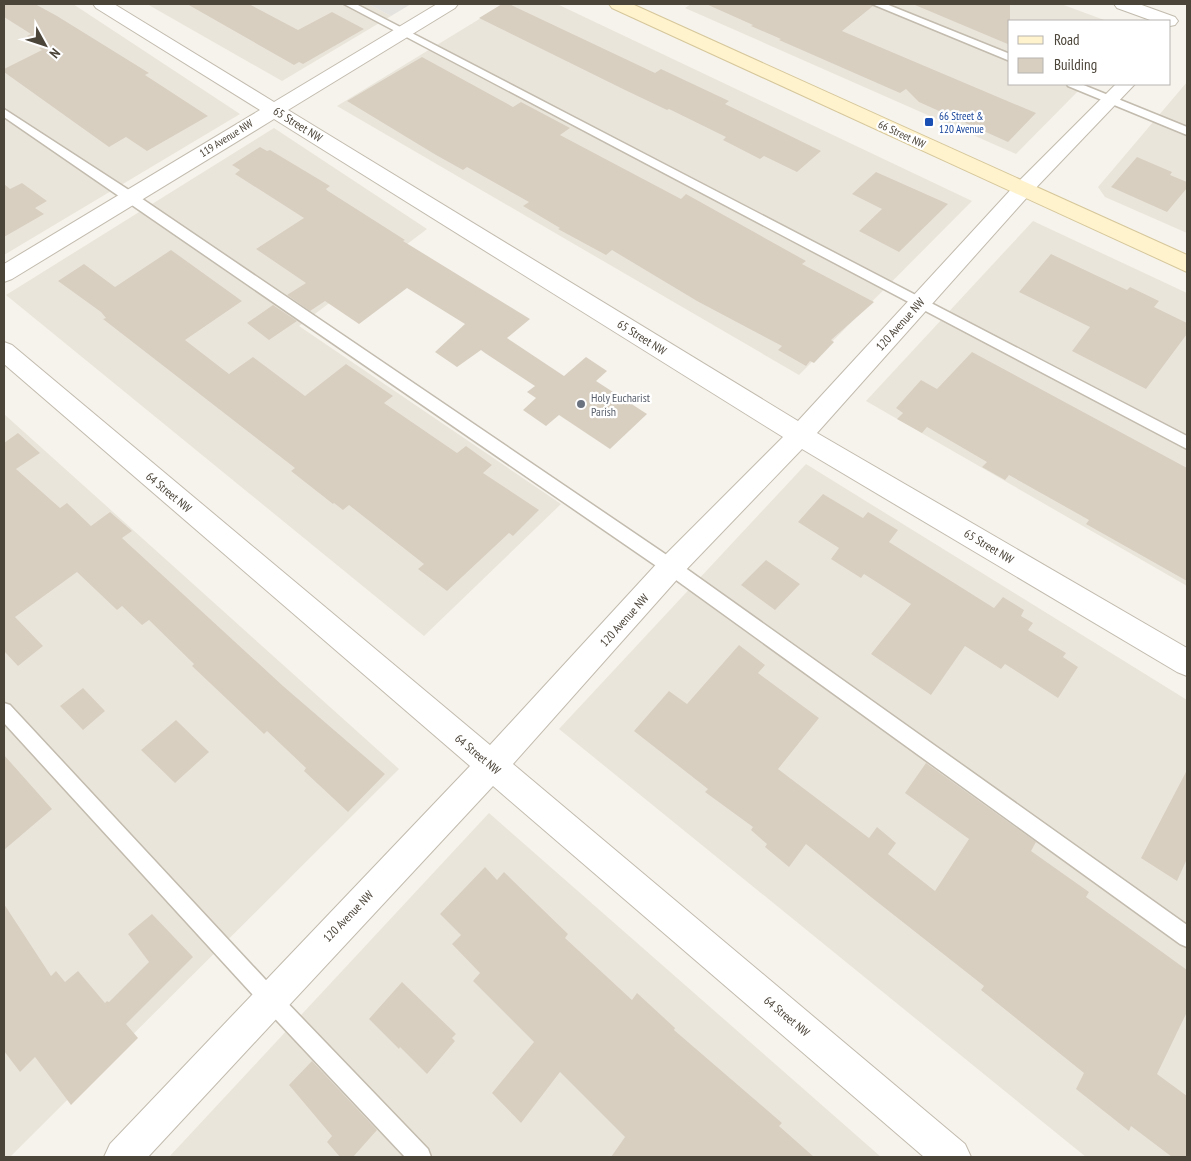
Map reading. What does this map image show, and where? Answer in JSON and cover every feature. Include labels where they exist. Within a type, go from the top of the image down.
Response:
[{"type":"main road","name":"66 Street NW","points":[[618,4],[1187,264]]},
{"type":"street","name":"65 Street NW","points":[[102,4],[800,435],[1187,663]]},
{"type":"street","name":"119 Avenue NW","points":[[4,274],[449,4]]},
{"type":"street","points":[[1123,4],[1163,20]]},
{"type":"street","name":"120 Avenue NW","points":[[123,1157],[270,998],[492,765],[671,568],[800,435],[1023,189],[1125,85]]},
{"type":"street","name":"64 Street NW","points":[[4,352],[952,1157]]},
{"type":"lane","points":[[349,4],[1187,443]]},
{"type":"lane","points":[[877,4],[1008,57]]},
{"type":"lane","points":[[1074,85],[1187,131]]},
{"type":"lane","points":[[4,112],[131,196],[671,568],[1187,937]]},
{"type":"lane","points":[[4,711],[420,1157]]},
{"type":"shaded area","points":[[4,4],[73,4],[240,114],[4,255]]},
{"type":"shaded area","points":[[147,4],[368,4],[391,16],[282,81]]},
{"type":"shaded area","points":[[368,4],[411,4],[391,16]]},
{"type":"shaded area","points":[[504,4],[557,4],[972,201],[799,375],[337,106]]},
{"type":"shaded area","points":[[691,4],[1061,4],[1104,20],[1008,20],[1008,85],[1084,85],[1016,154],[685,8]]},
{"type":"shaded area","points":[[1187,82],[1187,233],[1105,197],[1098,187]]},
{"type":"shaded area","points":[[274,128],[427,229],[299,326],[561,504],[424,636],[6,295]]},
{"type":"shaded area","points":[[1033,221],[1187,293],[1187,586],[866,401]]},
{"type":"shaded area","points":[[4,414],[399,769],[10,1157],[4,1157]]},
{"type":"shaded area","points":[[806,464],[1187,700],[1187,1157],[1086,1157],[559,729]]},
{"type":"shaded area","points":[[489,813],[881,1157],[169,1157]]},
{"type":"building","points":[[4,4],[35,4],[57,16],[149,73],[145,75],[208,116],[147,151],[126,137],[109,147],[4,72],[4,69],[42,50],[39,48],[42,47],[27,36],[31,34],[4,17]]},
{"type":"building","points":[[187,4],[249,4],[298,30],[332,12],[364,29],[303,64],[299,62],[294,65]]},
{"type":"building","points":[[502,4],[509,4],[655,73],[661,69],[729,101],[725,104],[821,151],[797,172],[764,156],[760,159],[723,140],[726,137],[479,18]]},
{"type":"building","points":[[706,4],[870,4],[873,6],[842,31],[1036,113],[1008,142],[919,102],[906,89],[900,93],[779,40],[781,39]]},
{"type":"building","points":[[1010,4],[1008,44],[915,5]]},
{"type":"building","points":[[422,57],[513,107],[521,102],[570,128],[560,135],[681,199],[686,194],[806,261],[802,264],[874,302],[831,340],[834,342],[814,363],[810,361],[806,366],[778,350],[782,346],[697,301],[612,250],[606,255],[558,229],[560,228],[523,206],[529,202],[467,167],[463,170],[347,101]]},
{"type":"building","points":[[260,147],[267,151],[270,150],[330,186],[326,189],[328,191],[405,240],[403,241],[530,319],[507,338],[564,376],[586,357],[607,371],[596,381],[647,414],[610,449],[559,415],[546,426],[523,410],[536,398],[527,392],[535,386],[481,350],[457,367],[435,352],[465,324],[407,288],[359,324],[325,301],[310,311],[287,295],[306,283],[256,249],[304,218],[235,174],[240,170],[232,165]]},
{"type":"building","points":[[1137,157],[1172,172],[1170,175],[1187,182],[1187,188],[1167,212],[1111,187]]},
{"type":"building","points":[[876,172],[948,204],[899,252],[859,231],[882,209],[852,194]]},
{"type":"building","points":[[22,183],[47,201],[35,208],[44,214],[4,237],[4,184],[10,189]]},
{"type":"building","points":[[171,250],[242,301],[185,340],[229,374],[253,357],[305,396],[346,364],[393,396],[384,403],[457,453],[466,446],[492,465],[483,473],[539,510],[513,536],[509,533],[447,591],[418,569],[424,564],[349,505],[343,510],[333,504],[291,471],[295,468],[103,319],[106,318],[101,312],[58,281],[84,264],[115,287]]},
{"type":"building","points":[[1051,254],[1127,290],[1130,287],[1159,301],[1154,307],[1187,323],[1187,334],[1146,389],[1072,351],[1090,327],[1019,292]]},
{"type":"building","points":[[273,305],[297,321],[269,340],[247,323]]},
{"type":"building","points":[[972,352],[1187,468],[1187,581],[1086,524],[1089,520],[1009,475],[1005,480],[982,467],[987,462],[927,427],[922,433],[897,419],[903,413],[896,408],[921,380],[937,389]]},
{"type":"building","points":[[18,433],[40,453],[16,469],[60,508],[67,503],[91,526],[110,512],[132,531],[122,538],[283,686],[385,774],[348,812],[304,771],[306,768],[267,731],[264,734],[192,666],[194,664],[149,620],[142,625],[122,606],[117,610],[77,572],[15,617],[43,646],[18,666],[4,651],[4,443]]},
{"type":"building","points":[[823,494],[863,518],[868,512],[898,530],[889,542],[994,608],[1003,597],[1024,610],[1021,616],[1033,623],[1028,630],[1066,653],[1063,657],[1078,667],[1058,698],[1005,664],[1001,669],[965,646],[931,695],[871,654],[911,604],[864,574],[861,578],[831,559],[839,548],[798,522]]},
{"type":"building","points":[[766,560],[800,584],[775,610],[741,585]]},
{"type":"building","points":[[739,645],[765,665],[758,673],[819,718],[778,769],[869,838],[877,827],[896,843],[888,854],[935,891],[969,839],[905,793],[926,763],[1036,842],[1031,851],[1089,892],[1086,897],[1187,970],[1187,1012],[1157,1074],[1187,1096],[1187,1157],[1172,1157],[1131,1126],[1129,1131],[1076,1089],[1084,1073],[981,990],[984,986],[806,844],[789,867],[765,847],[767,844],[751,830],[753,827],[705,792],[708,789],[634,731],[669,691],[687,704]]},
{"type":"building","points":[[83,688],[105,711],[83,730],[60,706]]},
{"type":"building","points":[[176,720],[209,752],[175,783],[141,750]]},
{"type":"building","points":[[4,755],[52,809],[4,850]]},
{"type":"building","points":[[1187,770],[1187,859],[1177,881],[1141,858]]},
{"type":"building","points":[[485,867],[497,880],[504,872],[568,934],[565,938],[632,1000],[637,993],[675,1028],[674,1030],[782,1123],[779,1126],[814,1157],[611,1157],[625,1137],[560,1072],[521,1123],[492,1093],[534,1042],[473,981],[480,973],[452,944],[461,935],[440,914]]},
{"type":"building","points":[[4,904],[51,976],[56,971],[65,982],[78,971],[105,1003],[109,1002],[149,962],[128,934],[152,914],[193,957],[126,1024],[138,1038],[71,1105],[35,1057],[20,1072],[4,1051]]},
{"type":"building","points":[[402,982],[456,1034],[452,1038],[455,1041],[427,1074],[369,1019]]},
{"type":"building","points":[[312,1061],[377,1130],[353,1157],[340,1157],[327,1142],[332,1136],[289,1085]]},
{"type":"place","name":"66 Street & 120 Avenue","points":[[929,122]]},
{"type":"place","name":"Holy Eucharist Parish","points":[[581,404]]}]
